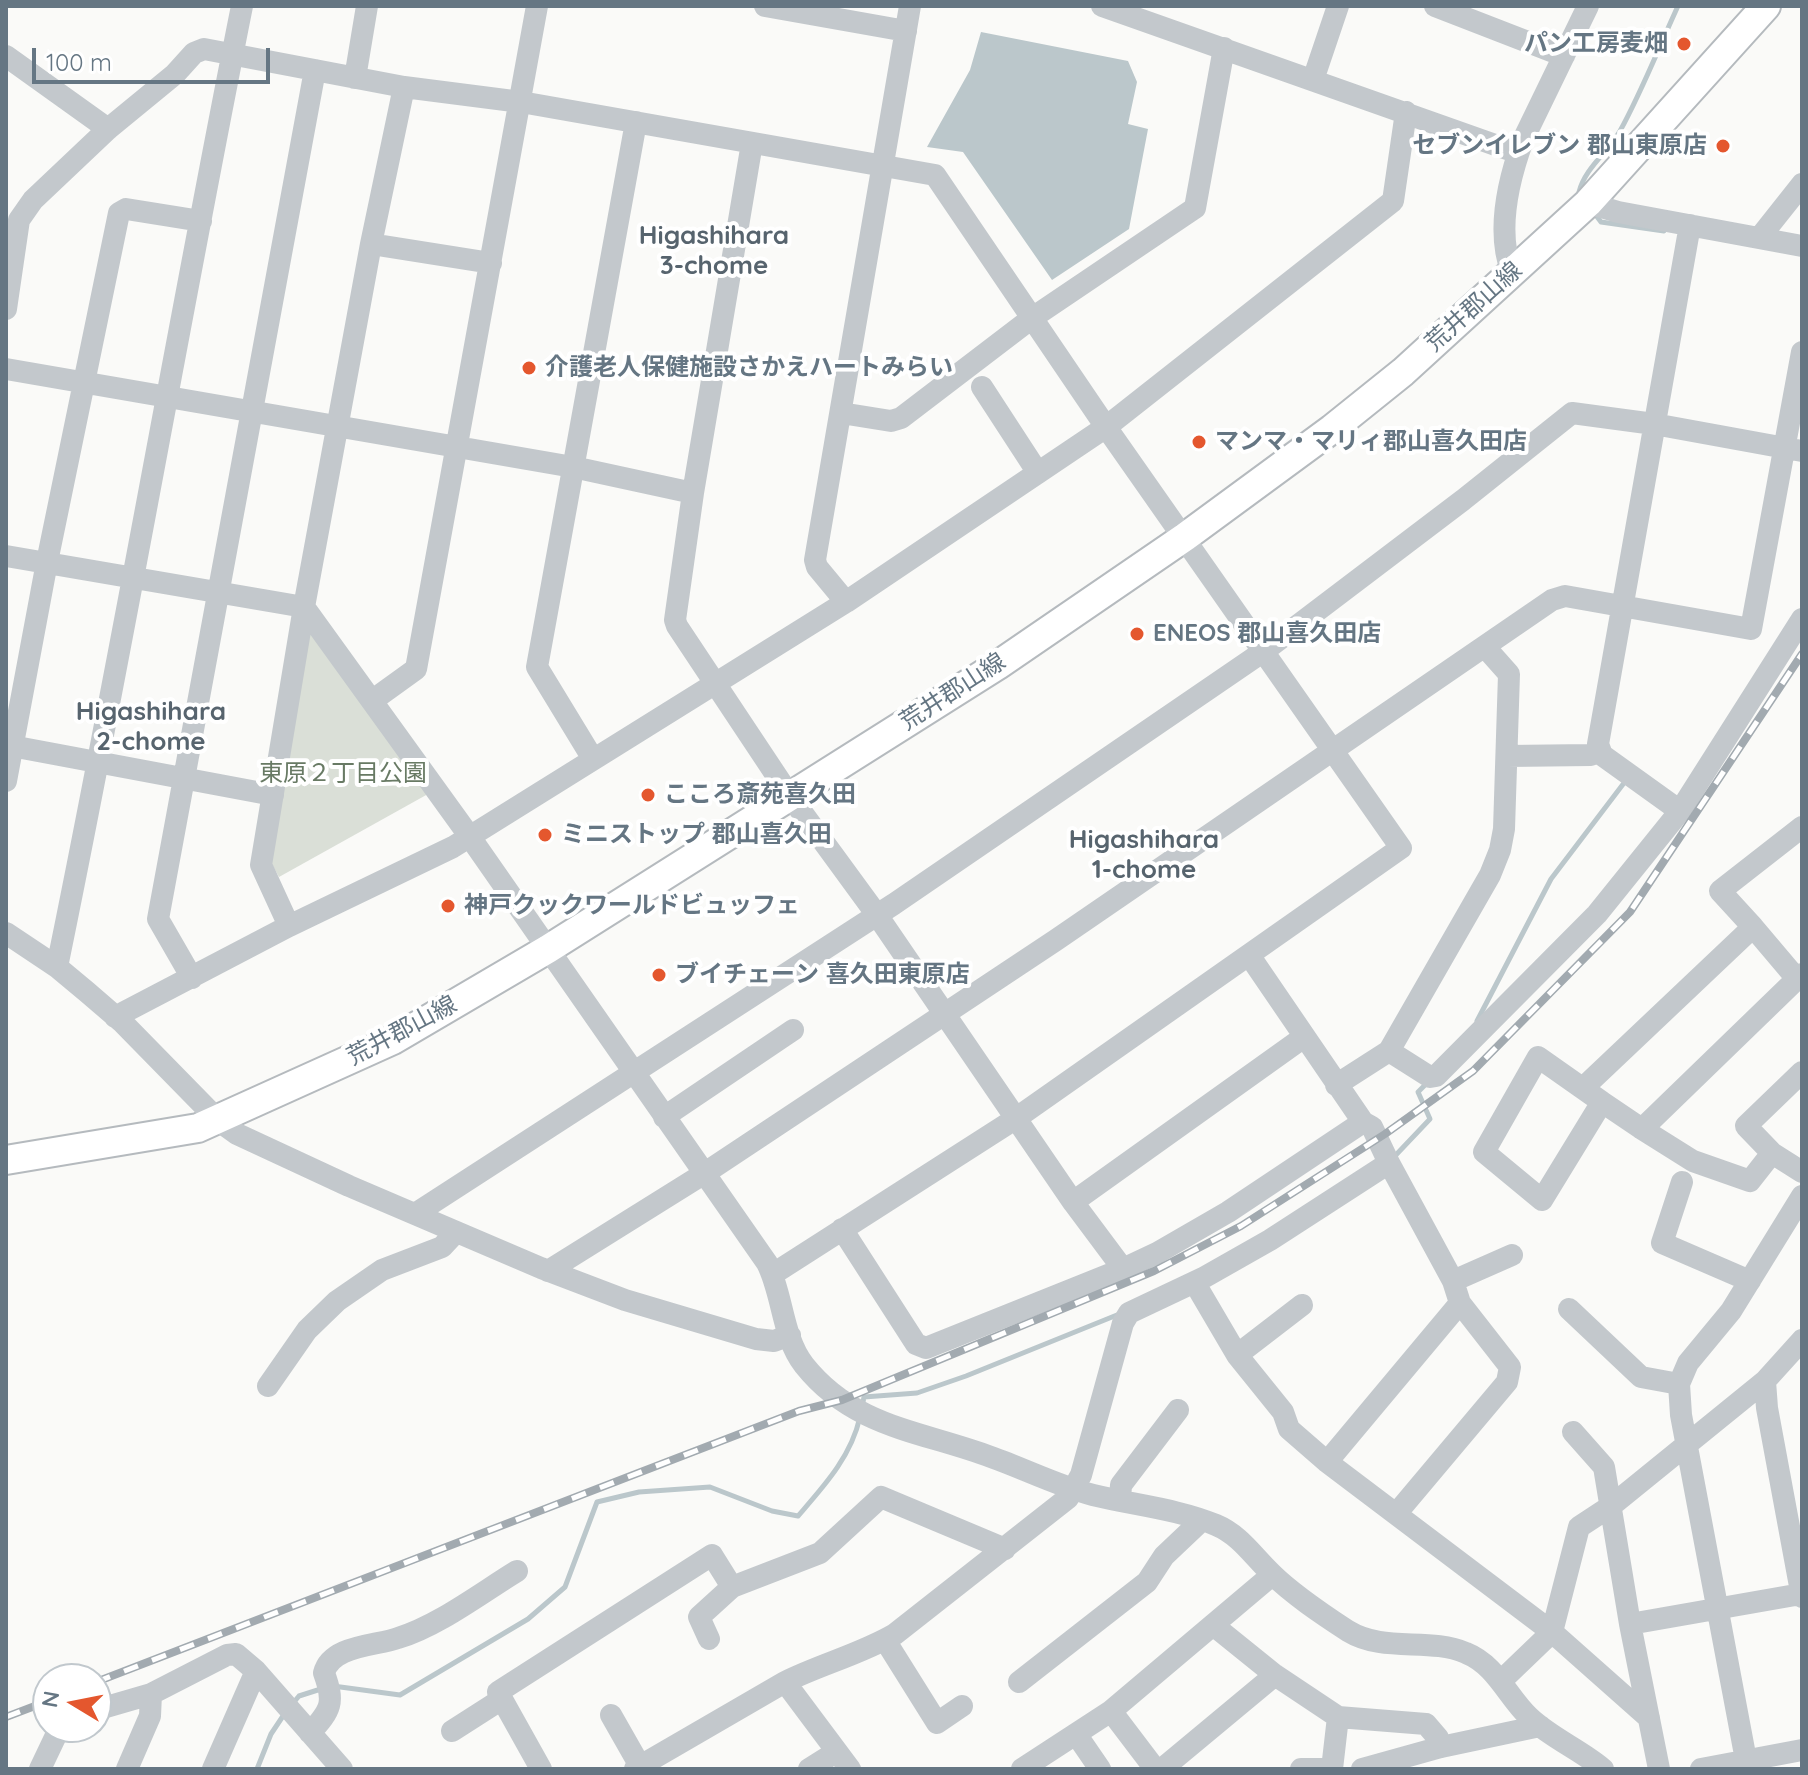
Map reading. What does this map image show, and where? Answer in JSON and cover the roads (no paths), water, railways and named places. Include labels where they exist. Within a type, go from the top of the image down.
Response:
[{"type":"main road","name":"荒井郡山線","points":[[6,1160],[198,1128],[393,1040],[548,949],[998,665],[1185,537],[1332,429],[1403,372],[1588,203],[1766,6]]},
{"type":"street","points":[[57,967],[99,763],[242,6]]},
{"type":"street","points":[[355,78],[367,6]]},
{"type":"street","points":[[373,700],[416,669],[537,6]]},
{"type":"street","points":[[765,6],[906,31]]},
{"type":"street","points":[[846,602],[817,567],[815,560],[910,6]]},
{"type":"street","points":[[1102,6],[1518,153]]},
{"type":"street","points":[[1313,80],[1338,6]]},
{"type":"street","points":[[1435,6],[1465,11],[1564,56]]},
{"type":"street","points":[[1512,273],[1503,235],[1518,153],[1588,6]]},
{"type":"street","points":[[841,413],[896,421],[1032,318],[1195,208],[1224,48]]},
{"type":"street","points":[[6,309],[19,220],[33,200],[108,129],[156,91],[194,53],[204,49],[404,87],[521,102],[935,175],[1106,427],[1401,848],[1015,1119],[773,1274]]},
{"type":"street","points":[[6,56],[108,129]]},
{"type":"street","points":[[192,978],[158,919],[315,70]]},
{"type":"street","points":[[289,926],[261,865],[337,427],[404,87]]},
{"type":"street","points":[[115,1017],[289,926],[470,837],[713,682],[846,602],[1106,427],[1393,201],[1406,112]]},
{"type":"street","points":[[593,759],[537,667],[636,122]]},
{"type":"street","points":[[752,143],[693,493],[675,620],[790,796],[877,915],[1015,1119],[1123,1269]]},
{"type":"street","points":[[1760,237],[1802,184]]},
{"type":"street","points":[[1588,203],[1618,212],[1802,246]]},
{"type":"street","points":[[6,781],[9,746],[119,213],[126,209],[201,221]]},
{"type":"street","points":[[1680,811],[1599,751],[1598,744],[1690,225]]},
{"type":"street","points":[[371,244],[491,263]]},
{"type":"street","points":[[548,1271],[705,1173],[1558,597],[1751,629],[1793,450],[1802,352]]},
{"type":"street","points":[[6,369],[573,467],[693,493]]},
{"type":"street","points":[[982,387],[1038,473]]},
{"type":"street","points":[[415,1214],[877,915],[1264,651],[1463,500],[1567,416],[1581,412],[1793,450]]},
{"type":"street","points":[[6,556],[304,607],[470,837],[773,1274],[790,1335],[802,1362],[862,1415],[981,1453],[1074,1489],[1202,1520],[1232,1533],[1272,1575],[1352,1633],[1378,1642],[1456,1649],[1481,1660],[1528,1716],[1603,1769]]},
{"type":"street","points":[[1389,1051],[1430,1077],[1436,1076],[1588,924],[1680,811],[1802,619]]},
{"type":"street","points":[[1336,1085],[1389,1051],[1496,860],[1504,829],[1509,674],[1485,647]]},
{"type":"street","points":[[9,746],[273,795]]},
{"type":"street","points":[[1507,756],[1591,755],[1599,751]]},
{"type":"street","points":[[1642,1129],[1800,976],[1720,891],[1802,827]]},
{"type":"street","points":[[1583,1088],[1753,927]]},
{"type":"street","points":[[6,933],[57,967],[115,1017],[219,1121],[262,1147],[548,1271],[625,1300],[737,1335],[769,1341],[790,1335]]},
{"type":"street","points":[[1249,955],[1336,1085],[1363,1122],[1372,1127],[1457,1292],[1510,1367],[1507,1382],[1396,1514]]},
{"type":"street","points":[[664,1117],[793,1030]]},
{"type":"street","points":[[1073,1202],[1304,1037]]},
{"type":"street","points":[[1602,1102],[1542,1200],[1484,1152],[1538,1057],[1693,1161],[1750,1181],[1772,1153]]},
{"type":"street","points":[[1802,1072],[1746,1126],[1772,1153],[1802,1172]]},
{"type":"street","points":[[842,1229],[916,1344],[926,1348],[1123,1269],[1228,1212],[1363,1122]]},
{"type":"street","points":[[611,1715],[637,1768],[785,1682],[885,1640],[1063,1505],[1081,1475],[1126,1316],[1134,1309],[1203,1278],[1270,1240],[1389,1163]]},
{"type":"street","points":[[1682,1182],[1662,1243],[1750,1281]]},
{"type":"street","points":[[1746,1760],[1681,1415],[1679,1384],[1688,1363],[1731,1311],[1802,1196]]},
{"type":"street","points":[[268,1386],[307,1330],[337,1301],[382,1270],[442,1247],[456,1232]]},
{"type":"street","points":[[1327,1462],[1457,1292],[1512,1255]]},
{"type":"street","points":[[1200,1292],[1237,1355],[1283,1412],[1289,1429],[1327,1462],[1552,1632],[1649,1718]]},
{"type":"street","points":[[1237,1355],[1302,1305]]},
{"type":"street","points":[[1569,1309],[1641,1377],[1679,1384]]},
{"type":"street","points":[[1501,1681],[1552,1632],[1579,1527],[1611,1506],[1765,1381],[1802,1340]]},
{"type":"street","points":[[1630,1624],[1802,1596],[1767,1408],[1765,1381]]},
{"type":"street","points":[[1120,1501],[1121,1485],[1178,1410]]},
{"type":"street","points":[[1573,1432],[1604,1467],[1630,1624],[1659,1769]]},
{"type":"street","points":[[709,1639],[699,1617],[732,1587],[820,1553],[881,1497],[1005,1549]]},
{"type":"street","points":[[1019,1682],[1147,1582],[1164,1556],[1202,1520]]},
{"type":"street","points":[[541,1769],[498,1692],[712,1555],[732,1587]]},
{"type":"street","points":[[310,1733],[329,1709],[331,1691],[324,1673],[330,1660],[343,1652],[405,1636],[517,1571]]},
{"type":"street","points":[[1022,1769],[1111,1711],[1272,1575]]},
{"type":"street","points":[[1213,1625],[1275,1675],[1338,1717],[1426,1724],[1438,1738],[1441,1747]]},
{"type":"street","points":[[885,1640],[937,1723],[962,1706]]},
{"type":"street","points":[[112,1705],[151,1694],[232,1653],[242,1657],[256,1671],[342,1769]]},
{"type":"street","points":[[213,1769],[256,1671]]},
{"type":"street","points":[[1162,1769],[1275,1675]]},
{"type":"street","points":[[785,1682],[843,1760],[809,1769]]},
{"type":"street","points":[[127,1769],[150,1716],[151,1694]]},
{"type":"street","points":[[452,1731],[502,1699]]},
{"type":"street","points":[[1111,1711],[1155,1769]]},
{"type":"street","points":[[1301,1769],[1329,1769],[1338,1717]]},
{"type":"street","points":[[1362,1769],[1441,1747],[1540,1726]]},
{"type":"street","points":[[1076,1734],[1100,1769]]},
{"type":"street","points":[[40,1769],[52,1743]]},
{"type":"street","points":[[1701,1769],[1802,1750]]},
{"type":"waterway","points":[[1582,196],[1579,192],[1582,183],[1620,131],[1678,6]]},
{"type":"waterway","points":[[1595,214],[1601,222],[1664,231]]},
{"type":"waterway","points":[[1477,1021],[1551,879],[1627,779]]},
{"type":"waterway","points":[[1393,1158],[1430,1119],[1418,1092],[1428,1082]]},
{"type":"waterway","points":[[862,1407],[864,1397],[917,1393],[1117,1315]]},
{"type":"waterway","points":[[333,1686],[400,1695],[528,1619],[565,1587],[597,1502],[639,1492],[710,1487],[772,1511],[798,1516],[843,1458],[860,1417]]},
{"type":"waterway","points":[[294,1702],[299,1696],[324,1688]]},
{"type":"waterway","points":[[257,1769],[271,1734],[285,1713]]},
{"type":"railway","points":[[112,1676],[799,1411],[842,1400],[1154,1271],[1241,1226],[1385,1134],[1473,1071],[1630,912],[1802,654]]},
{"type":"railway","points":[[6,1717],[32,1707]]},
{"type":"place","name":"パン工房麦畑","points":[[1684,44]]},
{"type":"place","name":"セブンイレブン 郡山東原店","points":[[1723,146]]},
{"type":"place","name":"介護老人保健施設さかえハートみらい","points":[[529,368]]},
{"type":"place","name":"マンマ・マリィ郡山喜久田店","points":[[1199,442]]},
{"type":"place","name":"ENEOS 郡山喜久田店","points":[[1137,634]]},
{"type":"place","name":"こころ斎苑喜久田","points":[[648,795]]},
{"type":"place","name":"ミニストップ 郡山喜久田","points":[[545,835]]},
{"type":"place","name":"神戸クックワールドビュッフェ","points":[[448,906]]},
{"type":"place","name":"ブイチェーン 喜久田東原店","points":[[659,975]]},
{"type":"district","name":"Higashihara 3-chome","points":[[714,251]]},
{"type":"district","name":"Higashihara 2-chome","points":[[151,727]]},
{"type":"district","name":"Higashihara 1-chome","points":[[1144,855]]},
{"type":"park label","name":"東原２丁目公園","points":[[343,774]]}]
